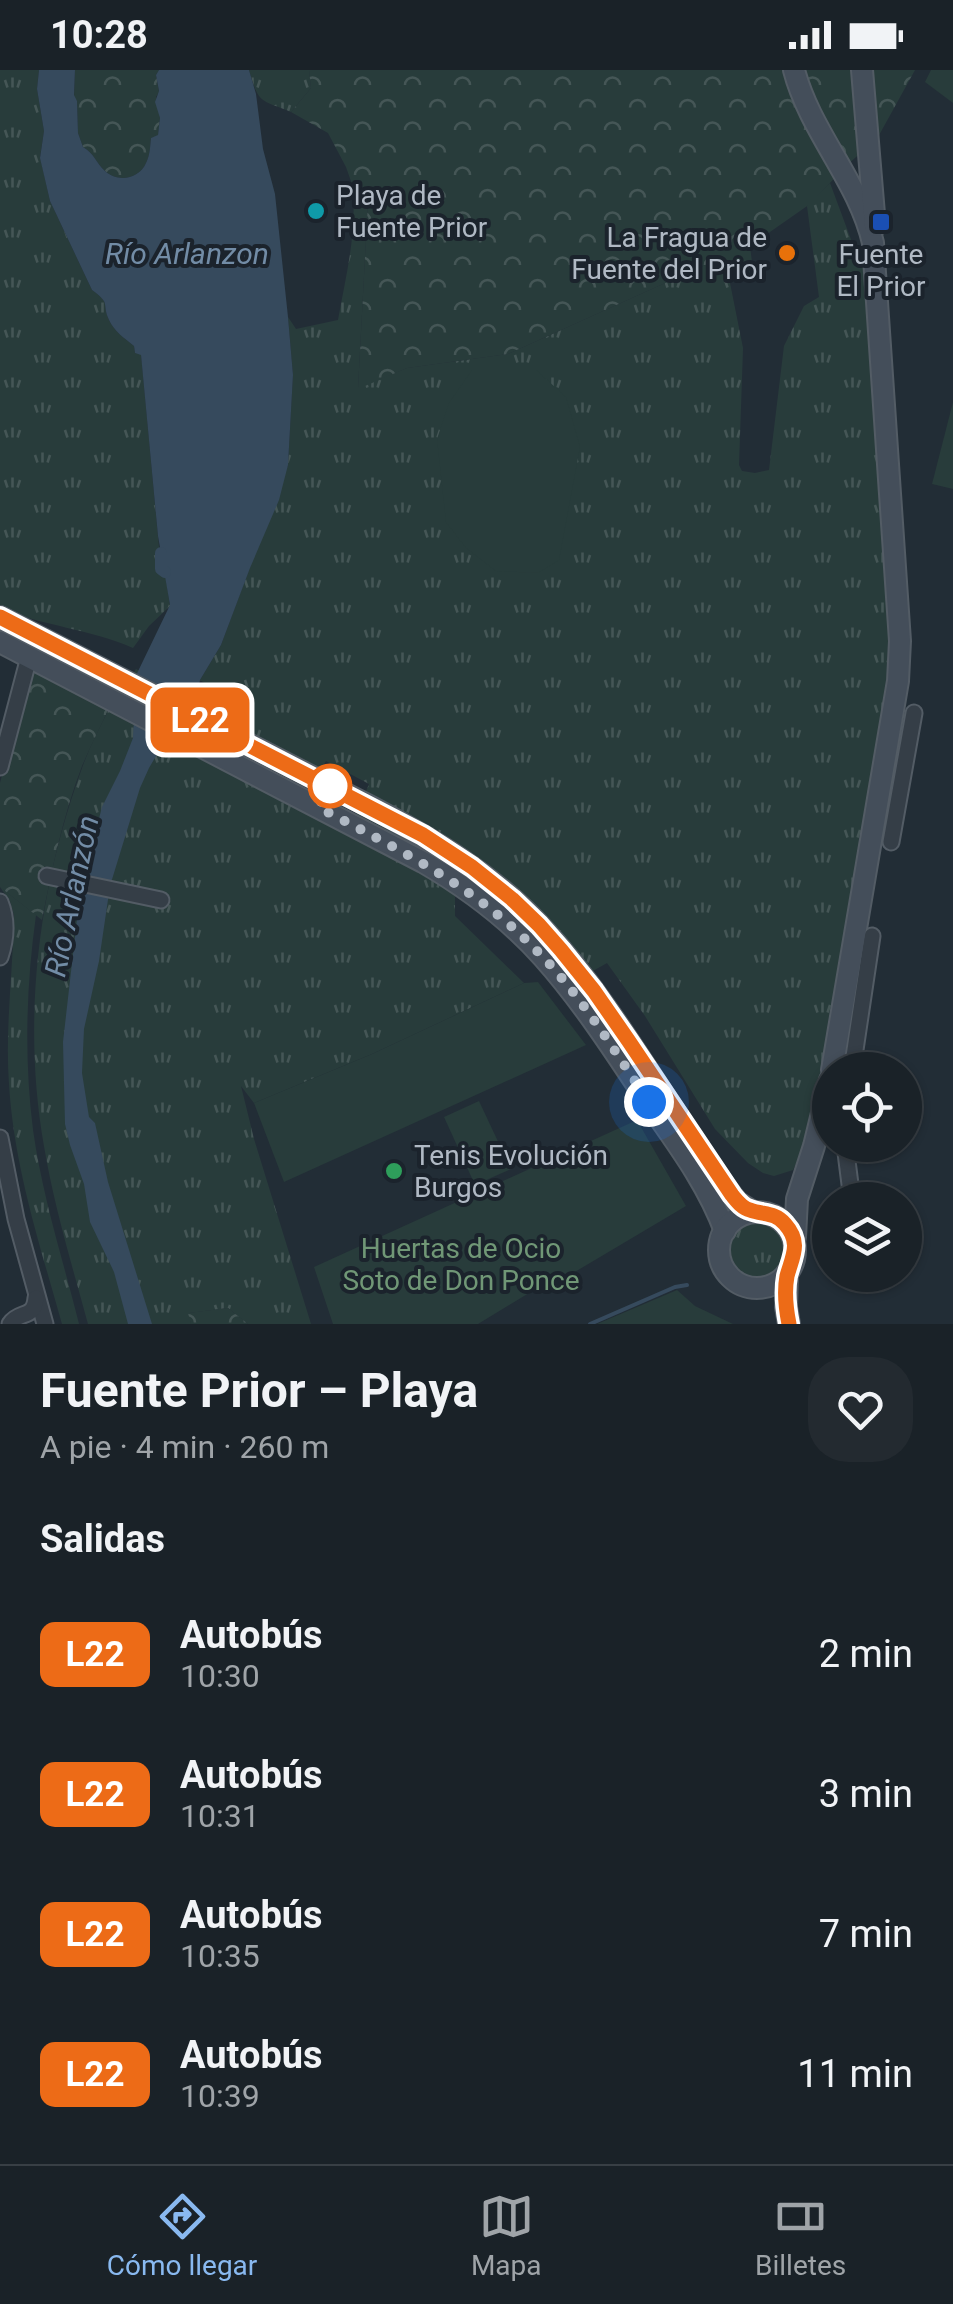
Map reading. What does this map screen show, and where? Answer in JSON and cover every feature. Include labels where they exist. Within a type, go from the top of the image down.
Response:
[{"type":"main road","points":[[794,70],[817,128],[869,224],[873,242],[900,657],[835,1052]]},
{"type":"main road","points":[[862,70],[876,225],[873,242]]},
{"type":"main road","points":[[849,184],[870,156]]},
{"type":"main road","points":[[849,184],[864,188],[872,178]]},
{"type":"main road","points":[[0,617],[423,835],[472,867],[539,925],[594,991],[737,1202],[784,1223],[795,1244]]},
{"type":"main road","points":[[0,642],[435,869],[482,902],[541,954],[581,1003],[708,1190],[725,1231]]},
{"type":"main road","points":[[787,1324],[796,1210],[812,1152]]},
{"type":"main road","points":[[788,1274],[771,1285],[756,1288],[741,1284],[726,1271],[720,1250],[725,1231],[737,1218],[776,1204],[800,1185]]},
{"type":"main road","points":[[756,1288],[787,1324]]},
{"type":"street","points":[[0,767],[29,657]]},
{"type":"street","points":[[886,750],[914,713],[891,842]]},
{"type":"street","points":[[49,877],[154,898]]},
{"type":"street","points":[[0,902],[5,930],[0,957]]},
{"type":"street","points":[[855,1052],[872,936]]},
{"type":"street","points":[[0,1138],[8,1220],[44,1323]]},
{"type":"street","points":[[13,1318],[35,1306],[36,1298]]},
{"type":"street","points":[[13,1318],[38,1316],[44,1323]]},
{"type":"green space","points":[[0,70],[39,70],[37,89],[44,131],[40,157],[50,201],[92,290],[104,301],[111,324],[134,346],[135,353],[141,354],[161,569],[165,572],[170,606],[133,648],[0,608]]},
{"type":"green space","points":[[75,70],[159,70],[158,136],[151,138],[146,163],[133,176],[110,175],[83,147],[74,98]]},
{"type":"green space","points":[[249,70],[309,70],[311,88],[291,112],[262,99]]},
{"type":"green space","points":[[309,70],[915,70],[878,137],[810,204],[750,246],[754,279],[725,259],[508,354],[407,368],[358,389],[368,201],[352,184],[328,133],[291,112],[311,88]]},
{"type":"green space","points":[[931,70],[953,70],[953,103],[925,82]]},
{"type":"green space","points":[[830,183],[856,253],[868,270],[893,624],[887,701],[826,1050],[812,1052],[812,1119],[808,1139],[793,1170],[774,1176],[748,1163],[715,1129],[607,963],[591,972],[563,938],[364,796],[369,784],[326,761],[318,774],[233,730],[240,706],[200,680],[221,645],[288,465],[293,375],[288,317],[296,329],[338,320],[352,235],[352,184],[368,201],[358,388],[407,368],[508,354],[725,258],[743,348],[739,465],[742,471],[755,473],[769,470],[784,346],[804,306],[819,297],[807,206]]},
{"type":"green space","points":[[472,370],[536,370],[566,397],[580,447],[559,560],[538,573],[496,571],[466,548],[446,522],[437,439],[449,403]]},
{"type":"green space","points":[[953,402],[953,489],[932,484]]},
{"type":"green space","points":[[0,627],[135,696],[127,702],[0,633]]},
{"type":"green space","points":[[32,665],[109,708],[69,804],[42,920],[0,887],[0,783]]},
{"type":"green space","points":[[136,669],[206,705],[187,748],[425,874],[455,895],[455,916],[524,983],[372,1054],[254,1103],[241,1086],[311,1324],[248,1324],[228,1308],[189,1313],[191,1324],[88,1324],[64,1235],[48,1168],[38,1099],[34,1051],[38,956],[54,862],[81,771],[109,709]]},
{"type":"green space","points":[[358,810],[420,842],[508,905],[548,952],[354,817]]},
{"type":"green space","points":[[0,887],[36,915],[27,1022],[30,1103],[42,1179],[79,1324],[62,1324],[16,1145],[8,1063],[14,915]]},
{"type":"green space","points":[[538,982],[586,1045],[284,1182],[254,1103],[372,1054],[524,983]]},
{"type":"green space","points":[[479,1101],[511,1169],[475,1185],[444,1117]]},
{"type":"green space","name":"Huertas de Ocio Soto de Don Ponce","points":[[637,1120],[686,1206],[478,1324],[333,1324],[314,1267]]},
{"type":"green space","points":[[757,1219],[778,1228],[787,1249],[778,1270],[757,1279],[736,1270],[727,1249],[736,1228]]},
{"type":"green space","points":[[677,1290],[695,1306],[733,1324],[597,1324]]},
{"type":"green space","points":[[228,1308],[248,1324],[191,1324],[188,1313]]},
{"type":"water","name":"Río Arlanzon","points":[[39,70],[75,70],[74,95],[83,147],[110,175],[122,178],[143,168],[151,138],[158,135],[160,118],[155,102],[159,70],[249,70],[275,194],[288,317],[293,375],[288,465],[279,500],[221,645],[200,680],[195,707],[187,720],[188,730],[159,751],[140,788],[110,886],[84,1029],[82,1073],[89,1117],[95,1123],[108,1182],[152,1324],[128,1324],[114,1272],[90,1222],[84,1184],[65,1124],[63,1042],[77,919],[95,834],[102,807],[133,738],[129,690],[170,605],[158,536],[141,355],[111,324],[104,301],[92,290],[50,201],[40,158],[44,131],[37,89]]},
{"type":"waterway","points":[[161,553],[161,569],[165,572]]},
{"type":"waterway","points":[[590,1324],[687,1285]]},
{"type":"bus line","name":"L22","points":[[0,617],[423,835],[512,899],[594,991],[726,1188],[744,1207],[774,1216],[790,1230],[795,1252],[786,1290],[789,1324]]},
{"type":"place","name":"Playa de Fuente Prior","points":[[316,211]]},
{"type":"place","name":"Fuente El Prior","points":[[881,222]]},
{"type":"place","name":"La Fragua de Fuente del Prior","points":[[787,253]]},
{"type":"place","name":"Tenis Evolución Burgos","points":[[394,1171]]},
{"type":"route","points":[[330,786],[318,807],[448,877],[541,954],[581,1003],[649,1102]]},
{"type":"water label","name":"Río Arlanzón","points":[[72,896]]}]
